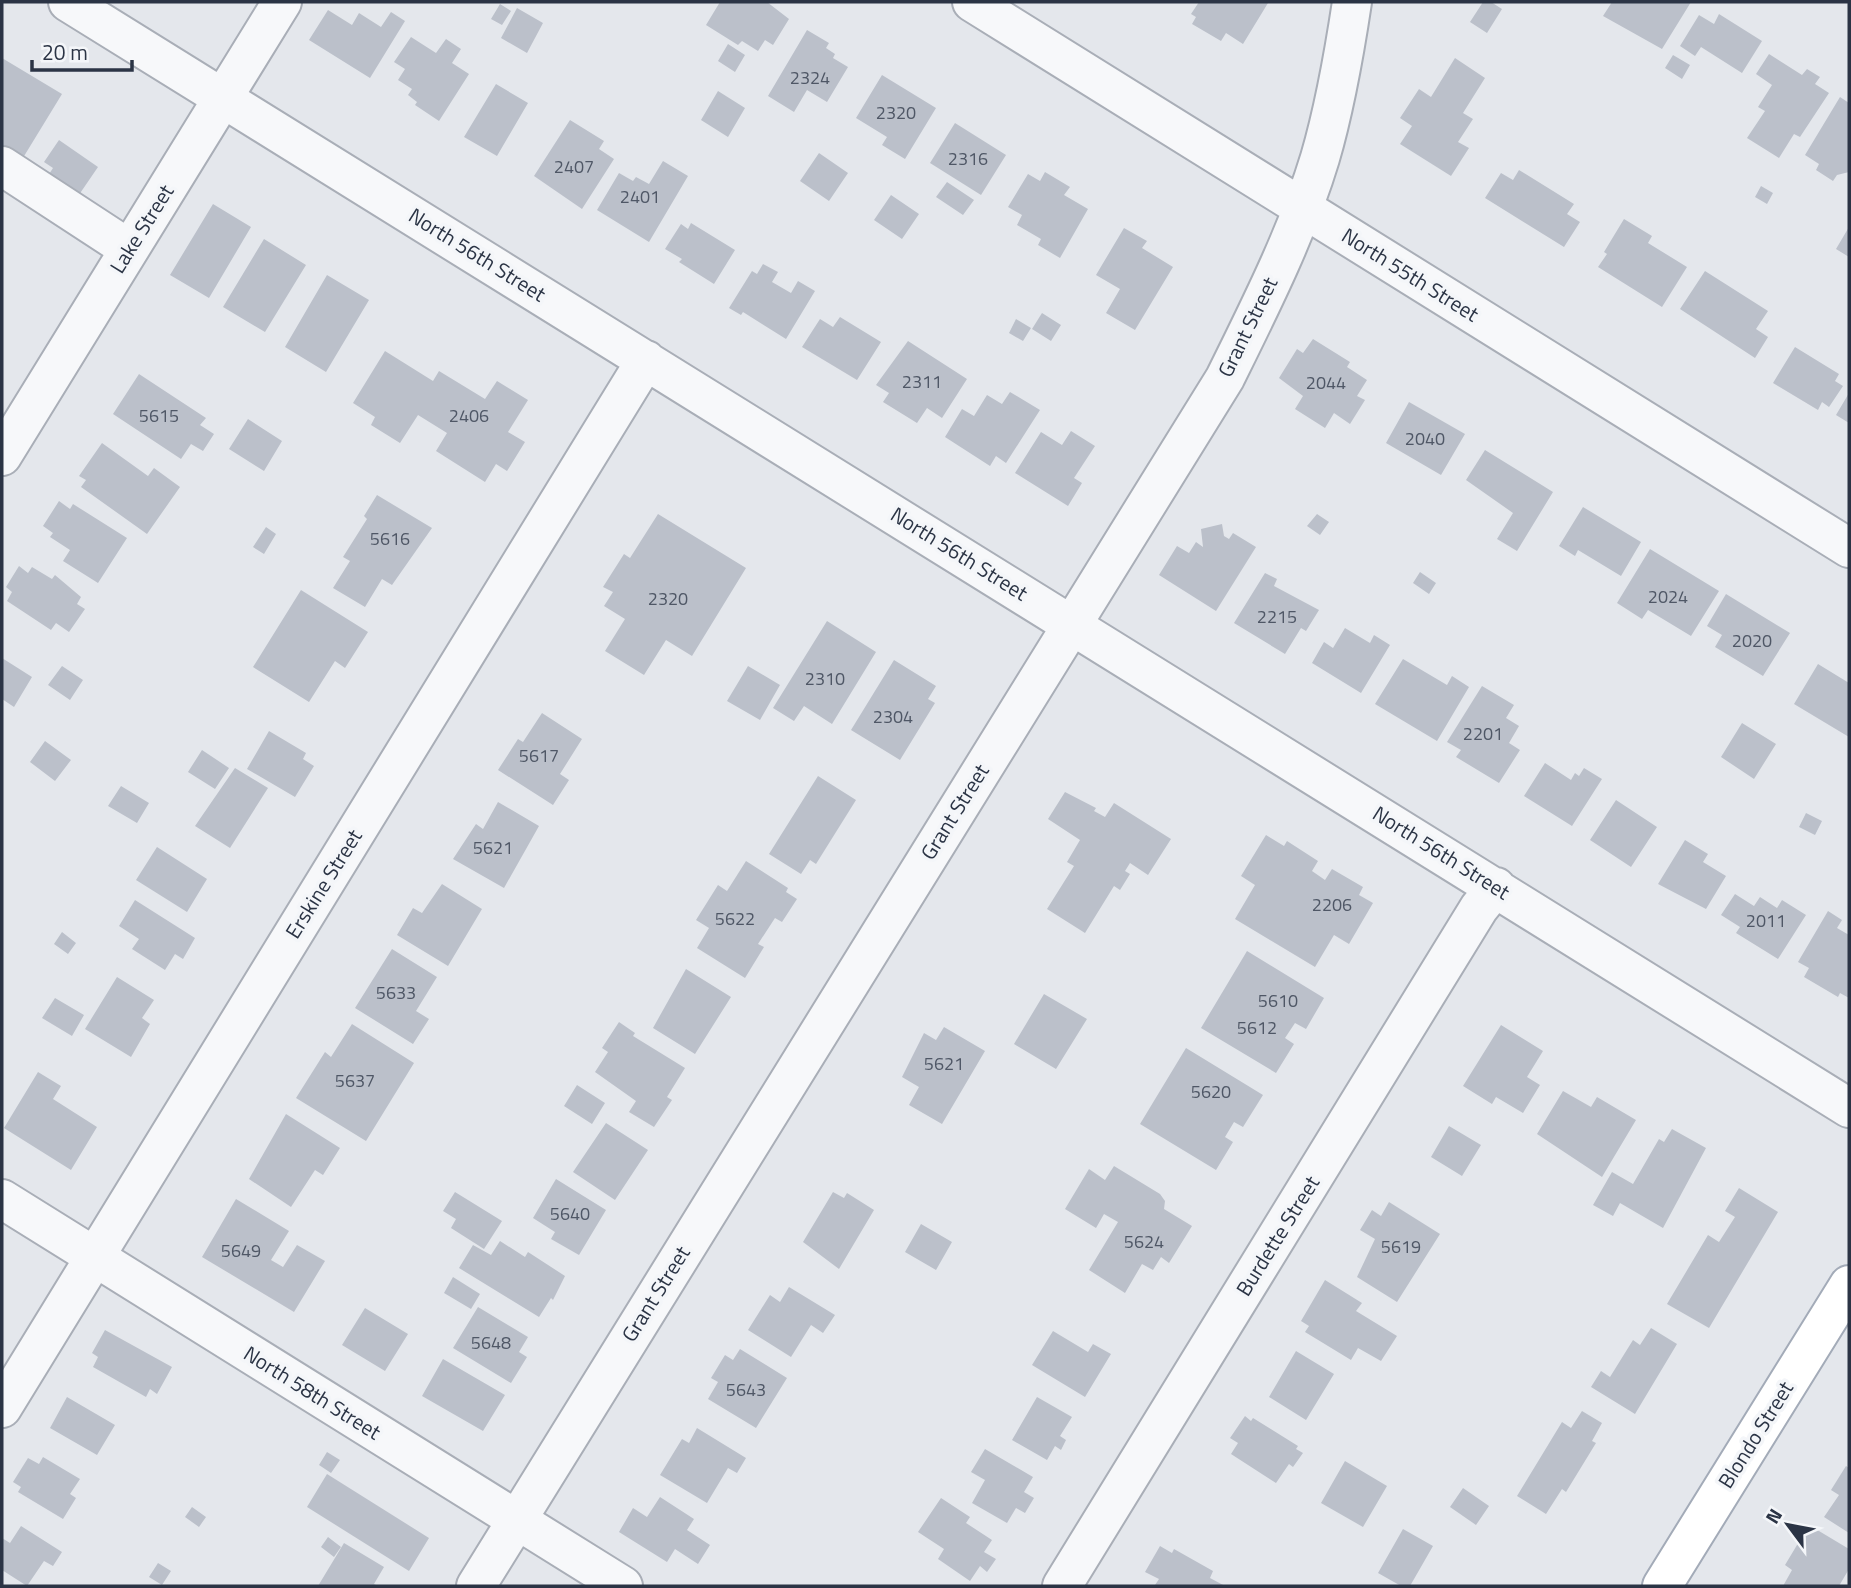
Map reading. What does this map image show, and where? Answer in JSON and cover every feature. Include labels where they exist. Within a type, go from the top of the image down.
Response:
[{"type":"main road","name":"Blondo Street","points":[[1662,1586],[1849,1284]]},
{"type":"street","name":"North 56th Street","points":[[68,2],[1849,1108]]},
{"type":"street","name":"Lake Street","points":[[2,456],[282,2]]},
{"type":"street","name":"North 55th Street","points":[[972,2],[1849,548]]},
{"type":"street","name":"Grant Street","points":[[476,1586],[1225,378],[1267,292],[1319,160],[1339,86],[1352,2]]},
{"type":"street","points":[[2,166],[129,248]]},
{"type":"street","name":"Erskine Street","points":[[2,1408],[646,360]]},
{"type":"street","name":"Burdette Street","points":[[1062,1586],[1479,908],[1496,887]]},
{"type":"street","name":"North 58th Street","points":[[2,1199],[623,1586]]},
{"type":"building","points":[[720,2],[767,2],[789,19],[773,45],[765,40],[758,51],[742,41],[738,45],[706,25]]},
{"type":"building","points":[[1199,2],[1268,3],[1243,44],[1226,33],[1221,41],[1192,24],[1196,17],[1191,14]]},
{"type":"building","points":[[1483,2],[1491,2],[1502,9],[1487,33],[1470,22]]},
{"type":"building","points":[[1612,2],[1691,2],[1662,49],[1603,16]]},
{"type":"building","points":[[500,4],[511,11],[502,25],[491,19]]},
{"type":"building","points":[[517,8],[543,23],[527,53],[501,38]]},
{"type":"building","points":[[328,10],[352,25],[359,13],[381,27],[391,12],[405,21],[370,78],[309,40]]},
{"type":"building","points":[[1719,14],[1762,41],[1742,73],[1701,47],[1695,56],[1680,46],[1699,15],[1714,24]]},
{"type":"building","points":[[807,30],[829,43],[826,48],[835,54],[833,58],[848,67],[827,102],[807,90],[794,112],[768,96]]},
{"type":"building","points":[[411,37],[436,53],[446,39],[461,49],[452,63],[469,74],[439,121],[415,105],[417,102],[408,95],[412,89],[398,80],[405,69],[394,62]]},
{"type":"building","points":[[728,44],[745,55],[735,72],[718,61]]},
{"type":"building","points":[[1769,54],[1802,75],[1807,69],[1820,77],[1815,84],[1829,93],[1800,137],[1794,134],[1779,158],[1747,138],[1765,111],[1758,107],[1772,85],[1756,74]]},
{"type":"building","points":[[1673,55],[1690,65],[1682,79],[1665,68]]},
{"type":"building","points":[[2,58],[62,94],[18,166],[2,156]]},
{"type":"building","points":[[1455,58],[1485,78],[1463,113],[1473,119],[1458,142],[1469,148],[1451,176],[1400,144],[1412,126],[1400,118],[1419,89],[1431,97]]},
{"type":"building","points":[[882,75],[936,108],[905,159],[882,145],[887,137],[856,118]]},
{"type":"building","points":[[496,84],[528,103],[497,156],[464,137]]},
{"type":"building","points":[[718,91],[745,108],[728,137],[701,120]]},
{"type":"building","points":[[1840,97],[1849,103],[1849,172],[1837,175],[1833,181],[1816,170],[1819,164],[1805,155]]},
{"type":"building","points":[[570,120],[604,141],[599,149],[614,159],[582,209],[534,176]]},
{"type":"building","points":[[955,123],[1006,155],[981,195],[930,163]]},
{"type":"building","points":[[59,140],[98,167],[72,205],[42,185],[53,168],[44,162]]},
{"type":"building","points":[[819,153],[848,173],[829,201],[800,181]]},
{"type":"building","points":[[663,161],[688,176],[649,242],[597,210],[619,173],[633,181],[636,177],[649,184]]},
{"type":"building","points":[[1519,170],[1574,204],[1567,214],[1580,222],[1564,247],[1485,198],[1501,173],[1513,180]]},
{"type":"building","points":[[1045,172],[1070,187],[1064,195],[1088,209],[1060,258],[1038,245],[1041,239],[1017,225],[1022,215],[1008,207],[1028,174],[1040,181]]},
{"type":"building","points":[[947,182],[974,200],[963,215],[936,197]]},
{"type":"building","points":[[1761,186],[1773,193],[1767,204],[1755,197]]},
{"type":"building","points":[[891,195],[919,214],[902,239],[874,220]]},
{"type":"building","points":[[213,204],[251,227],[209,298],[170,275]]},
{"type":"building","points":[[1624,219],[1652,236],[1648,243],[1687,267],[1662,307],[1598,267]]},
{"type":"building","points":[[691,223],[735,250],[714,284],[679,262],[682,259],[665,249],[681,224],[688,229]]},
{"type":"building","points":[[1849,227],[1849,257],[1836,249]]},
{"type":"building","points":[[1124,228],[1147,241],[1142,248],[1173,267],[1135,330],[1106,313],[1120,289],[1096,275]]},
{"type":"building","points":[[264,239],[306,265],[265,332],[223,307]]},
{"type":"building","points":[[763,264],[778,272],[772,282],[791,293],[798,281],[815,291],[786,339],[743,312],[741,315],[729,308],[752,271],[757,274]]},
{"type":"building","points":[[1705,271],[1768,311],[1756,329],[1768,337],[1755,358],[1680,309]]},
{"type":"building","points":[[327,275],[369,300],[326,372],[285,347]]},
{"type":"building","points":[[1042,313],[1061,325],[1051,341],[1032,329]]},
{"type":"building","points":[[840,317],[881,342],[857,380],[802,347],[820,319],[833,327]]},
{"type":"building","points":[[1016,319],[1031,328],[1023,341],[1009,333]]},
{"type":"building","points":[[1313,339],[1350,362],[1347,367],[1367,380],[1357,396],[1365,400],[1350,424],[1334,413],[1325,428],[1295,409],[1303,396],[1279,378],[1297,349],[1303,353]]},
{"type":"building","points":[[908,341],[967,379],[942,418],[927,408],[917,423],[883,402],[889,393],[876,385]]},
{"type":"building","points":[[1795,347],[1839,374],[1835,381],[1843,386],[1829,407],[1822,402],[1818,410],[1773,383]]},
{"type":"building","points":[[385,351],[433,381],[439,371],[485,399],[497,381],[528,400],[508,432],[525,442],[507,471],[496,464],[485,482],[436,451],[447,433],[418,415],[400,443],[371,425],[375,417],[353,403]]},
{"type":"building","points":[[139,374],[206,418],[200,425],[214,434],[203,451],[191,444],[181,459],[113,414]]},
{"type":"building","points":[[1010,392],[1040,410],[1006,463],[996,456],[990,466],[945,437],[962,409],[974,416],[987,395],[1002,404]]},
{"type":"building","points":[[1849,393],[1849,423],[1836,415]]},
{"type":"building","points":[[1409,402],[1465,434],[1441,475],[1386,443]]},
{"type":"building","points":[[248,419],[282,441],[264,471],[229,449]]},
{"type":"building","points":[[1071,431],[1095,446],[1074,478],[1082,483],[1068,506],[1015,473],[1041,432],[1062,445]]},
{"type":"building","points":[[102,443],[148,476],[154,468],[180,487],[147,534],[81,487],[86,480],[79,476]]},
{"type":"building","points":[[1485,450],[1553,492],[1517,551],[1497,539],[1513,513],[1466,480]]},
{"type":"building","points":[[377,495],[432,528],[392,585],[382,579],[365,607],[333,588],[350,561],[343,557],[367,519],[364,516]]},
{"type":"building","points":[[59,501],[70,509],[73,504],[127,538],[98,583],[63,561],[70,550],[50,537],[53,533],[43,526]]},
{"type":"building","points":[[1583,507],[1641,542],[1621,576],[1578,550],[1575,556],[1559,546]]},
{"type":"building","points":[[658,514],[746,568],[692,656],[666,640],[644,675],[605,651],[625,619],[604,606],[613,592],[603,587],[624,554],[630,558]]},
{"type":"building","points":[[1317,514],[1329,522],[1320,535],[1307,526]]},
{"type":"building","points":[[1222,524],[1224,536],[1229,539],[1233,533],[1256,547],[1216,611],[1159,575],[1177,546],[1189,553],[1196,542],[1203,547],[1201,529]]},
{"type":"building","points":[[266,527],[276,534],[264,554],[253,547]]},
{"type":"building","points":[[1650,549],[1719,591],[1691,636],[1648,610],[1642,619],[1617,603]]},
{"type":"building","points":[[19,566],[28,573],[32,567],[52,579],[55,575],[81,597],[77,604],[85,609],[69,632],[56,623],[51,630],[7,601],[12,592],[6,587]]},
{"type":"building","points":[[1420,572],[1436,583],[1429,594],[1413,583]]},
{"type":"building","points":[[1265,573],[1277,579],[1274,586],[1319,610],[1306,631],[1301,628],[1285,654],[1234,623]]},
{"type":"building","points":[[301,590],[368,632],[345,668],[335,661],[309,702],[253,667]]},
{"type":"building","points":[[1726,594],[1790,633],[1763,676],[1715,647],[1722,635],[1707,626]]},
{"type":"building","points":[[827,621],[876,652],[832,724],[804,706],[794,721],[773,708]]},
{"type":"building","points":[[1345,628],[1370,643],[1374,635],[1390,645],[1361,693],[1312,663],[1324,642],[1333,648]]},
{"type":"building","points":[[2,658],[32,677],[14,707],[2,699]]},
{"type":"building","points":[[1403,659],[1447,685],[1452,676],[1469,687],[1437,741],[1375,704]]},
{"type":"building","points":[[894,660],[936,686],[928,699],[935,703],[900,760],[851,730]]},
{"type":"building","points":[[1818,664],[1849,683],[1849,737],[1794,704]]},
{"type":"building","points":[[62,666],[83,680],[70,700],[48,685]]},
{"type":"building","points":[[748,666],[780,685],[760,720],[727,701]]},
{"type":"building","points":[[1482,686],[1514,705],[1506,718],[1519,726],[1509,743],[1520,750],[1499,783],[1456,757],[1461,750],[1447,742]]},
{"type":"building","points":[[542,713],[582,739],[560,774],[569,780],[553,805],[498,770],[518,739],[523,742]]},
{"type":"building","points":[[1742,723],[1776,744],[1754,779],[1721,757]]},
{"type":"building","points":[[269,731],[306,753],[303,759],[314,766],[295,797],[247,769]]},
{"type":"building","points":[[45,741],[71,760],[55,781],[30,762]]},
{"type":"building","points":[[202,750],[229,768],[215,789],[188,772]]},
{"type":"building","points":[[1545,763],[1571,780],[1575,773],[1579,776],[1584,768],[1602,779],[1572,826],[1524,796]]},
{"type":"building","points":[[235,768],[268,788],[230,848],[195,826]]},
{"type":"building","points":[[818,776],[856,800],[816,864],[810,860],[801,874],[769,854]]},
{"type":"building","points":[[121,786],[149,803],[137,823],[108,806]]},
{"type":"building","points":[[1065,792],[1096,808],[1094,811],[1105,817],[1114,803],[1171,839],[1148,875],[1130,863],[1125,871],[1130,874],[1120,890],[1114,886],[1085,933],[1047,909],[1074,866],[1067,862],[1080,840],[1048,819]]},
{"type":"building","points":[[1616,800],[1657,827],[1631,867],[1590,840]]},
{"type":"building","points":[[498,802],[539,826],[504,888],[453,859],[476,824],[483,829]]},
{"type":"building","points":[[1806,813],[1822,821],[1815,835],[1799,827]]},
{"type":"building","points":[[1266,835],[1284,846],[1287,841],[1318,861],[1312,871],[1325,880],[1332,869],[1363,887],[1359,895],[1373,903],[1349,944],[1334,935],[1315,967],[1235,919],[1255,885],[1241,876]]},
{"type":"building","points":[[1685,840],[1708,854],[1703,862],[1726,876],[1706,909],[1658,884]]},
{"type":"building","points":[[157,847],[207,879],[187,912],[136,880]]},
{"type":"building","points":[[746,861],[788,888],[786,892],[797,899],[782,922],[775,918],[758,944],[764,947],[745,978],[697,948],[709,928],[696,920],[718,885],[727,891]]},
{"type":"building","points":[[442,884],[482,909],[448,966],[397,935],[413,908],[422,913]]},
{"type":"building","points":[[1735,894],[1754,906],[1760,897],[1777,908],[1782,900],[1806,915],[1778,959],[1736,933],[1740,927],[1721,915]]},
{"type":"building","points":[[135,900],[195,938],[183,959],[175,954],[165,970],[132,949],[139,939],[119,926]]},
{"type":"building","points":[[1828,911],[1842,920],[1837,928],[1849,935],[1849,998],[1840,993],[1838,997],[1804,977],[1809,968],[1798,962]]},
{"type":"building","points":[[62,932],[76,943],[68,954],[54,944]]},
{"type":"building","points":[[392,949],[437,977],[416,1011],[429,1019],[413,1044],[355,1008]]},
{"type":"building","points":[[1247,951],[1324,998],[1306,1029],[1295,1023],[1285,1038],[1294,1044],[1276,1073],[1201,1028]]},
{"type":"building","points":[[686,969],[731,997],[695,1054],[653,1028]]},
{"type":"building","points":[[117,977],[154,1000],[142,1018],[150,1024],[131,1057],[85,1029]]},
{"type":"building","points":[[1044,994],[1087,1019],[1056,1069],[1014,1044]]},
{"type":"building","points":[[55,998],[84,1015],[72,1036],[42,1018]]},
{"type":"building","points":[[619,1022],[635,1033],[633,1036],[685,1068],[667,1097],[672,1100],[654,1127],[629,1112],[636,1101],[595,1072],[608,1052],[602,1048]]},
{"type":"building","points":[[352,1024],[414,1063],[366,1141],[296,1098],[325,1052],[331,1057]]},
{"type":"building","points":[[1501,1025],[1543,1051],[1527,1077],[1540,1085],[1523,1113],[1496,1097],[1492,1104],[1463,1086]]},
{"type":"building","points":[[944,1027],[985,1051],[942,1124],[909,1105],[919,1087],[902,1077],[924,1033],[936,1040]]},
{"type":"building","points":[[1186,1048],[1263,1095],[1243,1127],[1234,1122],[1225,1137],[1233,1142],[1216,1170],[1140,1124]]},
{"type":"building","points":[[38,1072],[61,1086],[53,1099],[97,1127],[71,1170],[4,1128]]},
{"type":"building","points":[[577,1085],[605,1103],[592,1124],[564,1106]]},
{"type":"building","points":[[1563,1091],[1591,1107],[1597,1097],[1636,1120],[1602,1177],[1537,1134]]},
{"type":"building","points":[[286,1114],[340,1148],[323,1175],[315,1170],[291,1207],[249,1179]]},
{"type":"building","points":[[606,1123],[648,1150],[615,1200],[573,1172]]},
{"type":"building","points":[[1449,1126],[1481,1145],[1462,1176],[1431,1157]]},
{"type":"building","points":[[1672,1129],[1706,1148],[1663,1228],[1620,1203],[1613,1216],[1593,1205],[1612,1172],[1633,1184],[1659,1139],[1664,1142]]},
{"type":"building","points":[[1114,1166],[1160,1194],[1165,1201],[1164,1209],[1192,1226],[1169,1263],[1161,1257],[1153,1270],[1142,1264],[1125,1293],[1089,1270],[1118,1222],[1104,1214],[1096,1228],[1065,1209],[1089,1169],[1105,1180]]},
{"type":"building","points":[[556,1179],[606,1210],[579,1255],[551,1239],[555,1232],[533,1218]]},
{"type":"building","points":[[1739,1188],[1778,1212],[1709,1328],[1667,1304],[1708,1235],[1719,1242],[1735,1217],[1725,1211]]},
{"type":"building","points":[[455,1192],[502,1221],[484,1249],[451,1228],[456,1219],[443,1211]]},
{"type":"building","points":[[833,1192],[844,1198],[847,1193],[874,1210],[839,1269],[803,1242]]},
{"type":"building","points":[[236,1199],[289,1231],[271,1260],[283,1267],[297,1245],[325,1261],[294,1312],[202,1257]]},
{"type":"building","points":[[1389,1202],[1440,1234],[1397,1302],[1357,1277],[1375,1239],[1360,1230],[1372,1210],[1381,1216]]},
{"type":"building","points":[[921,1224],[952,1242],[936,1270],[905,1252]]},
{"type":"building","points":[[500,1241],[525,1257],[528,1252],[565,1276],[553,1300],[551,1298],[539,1317],[459,1268],[473,1245],[491,1255]]},
{"type":"building","points":[[453,1277],[480,1294],[471,1309],[444,1293]]},
{"type":"building","points":[[1325,1280],[1362,1303],[1356,1311],[1397,1336],[1381,1361],[1358,1348],[1351,1360],[1305,1332],[1309,1326],[1301,1321]]},
{"type":"building","points":[[789,1287],[835,1315],[823,1333],[811,1325],[791,1357],[748,1330],[770,1295],[780,1302]]},
{"type":"building","points":[[478,1307],[528,1337],[519,1352],[527,1357],[511,1383],[453,1348]]},
{"type":"building","points":[[365,1308],[408,1334],[385,1371],[342,1345]]},
{"type":"building","points":[[1651,1328],[1677,1344],[1635,1414],[1591,1387],[1601,1371],[1610,1377],[1633,1340],[1640,1345]]},
{"type":"building","points":[[105,1330],[172,1367],[157,1394],[150,1389],[146,1397],[93,1367],[98,1357],[92,1353]]},
{"type":"building","points":[[1053,1331],[1088,1352],[1093,1344],[1111,1354],[1085,1397],[1032,1365]]},
{"type":"building","points":[[740,1349],[787,1378],[756,1428],[708,1399],[718,1382],[711,1378],[725,1355],[733,1360]]},
{"type":"building","points":[[1296,1351],[1334,1374],[1306,1420],[1269,1397]]},
{"type":"building","points":[[443,1359],[505,1395],[483,1431],[422,1396]]},
{"type":"building","points":[[67,1397],[115,1425],[97,1455],[50,1428]]},
{"type":"building","points":[[1037,1397],[1072,1417],[1060,1436],[1066,1440],[1061,1450],[1055,1446],[1047,1460],[1012,1440]]},
{"type":"building","points":[[1582,1411],[1602,1423],[1592,1441],[1596,1443],[1566,1492],[1562,1489],[1546,1514],[1517,1496],[1562,1422],[1571,1428]]},
{"type":"building","points":[[1245,1416],[1251,1421],[1253,1418],[1298,1446],[1296,1449],[1303,1453],[1293,1467],[1289,1464],[1276,1483],[1231,1454],[1238,1443],[1230,1438]]},
{"type":"building","points":[[697,1428],[746,1458],[737,1473],[728,1468],[707,1503],[660,1475],[682,1439],[689,1443]]},
{"type":"building","points":[[985,1449],[1033,1477],[1024,1492],[1034,1498],[1025,1513],[1016,1508],[1007,1523],[972,1503],[985,1480],[971,1472]]},
{"type":"building","points":[[327,1452],[340,1460],[331,1473],[319,1465]]},
{"type":"building","points":[[43,1457],[80,1479],[70,1494],[76,1498],[63,1519],[18,1492],[21,1487],[13,1482],[28,1458],[39,1464]]},
{"type":"building","points":[[1345,1461],[1387,1486],[1363,1527],[1321,1503]]},
{"type":"building","points":[[1846,1466],[1849,1468],[1849,1533],[1824,1517],[1839,1495],[1831,1490]]},
{"type":"building","points":[[327,1474],[429,1538],[409,1571],[307,1507]]},
{"type":"building","points":[[1463,1488],[1489,1506],[1476,1525],[1450,1507]]},
{"type":"building","points":[[660,1497],[694,1519],[687,1530],[710,1545],[698,1564],[675,1549],[667,1562],[619,1532],[633,1508],[647,1517]]},
{"type":"building","points":[[941,1498],[970,1517],[966,1523],[992,1540],[984,1552],[996,1559],[987,1572],[980,1566],[970,1581],[938,1559],[944,1549],[918,1532]]},
{"type":"building","points":[[192,1507],[206,1517],[199,1527],[185,1517]]},
{"type":"building","points":[[1809,1525],[1849,1549],[1849,1569],[1839,1586],[1783,1586],[1792,1570],[1785,1565]]},
{"type":"building","points":[[21,1526],[62,1552],[53,1566],[44,1561],[27,1586],[2,1570],[2,1538],[10,1543]]},
{"type":"building","points":[[1403,1529],[1433,1546],[1410,1586],[1401,1586],[1378,1573]]},
{"type":"building","points":[[328,1537],[341,1547],[334,1557],[321,1547]]},
{"type":"building","points":[[344,1543],[384,1567],[374,1584],[378,1586],[318,1586]]},
{"type":"building","points":[[1160,1546],[1172,1553],[1174,1549],[1213,1571],[1210,1578],[1225,1586],[1155,1585],[1159,1579],[1145,1572]]},
{"type":"building","points":[[158,1563],[171,1571],[162,1585],[149,1577]]}]
